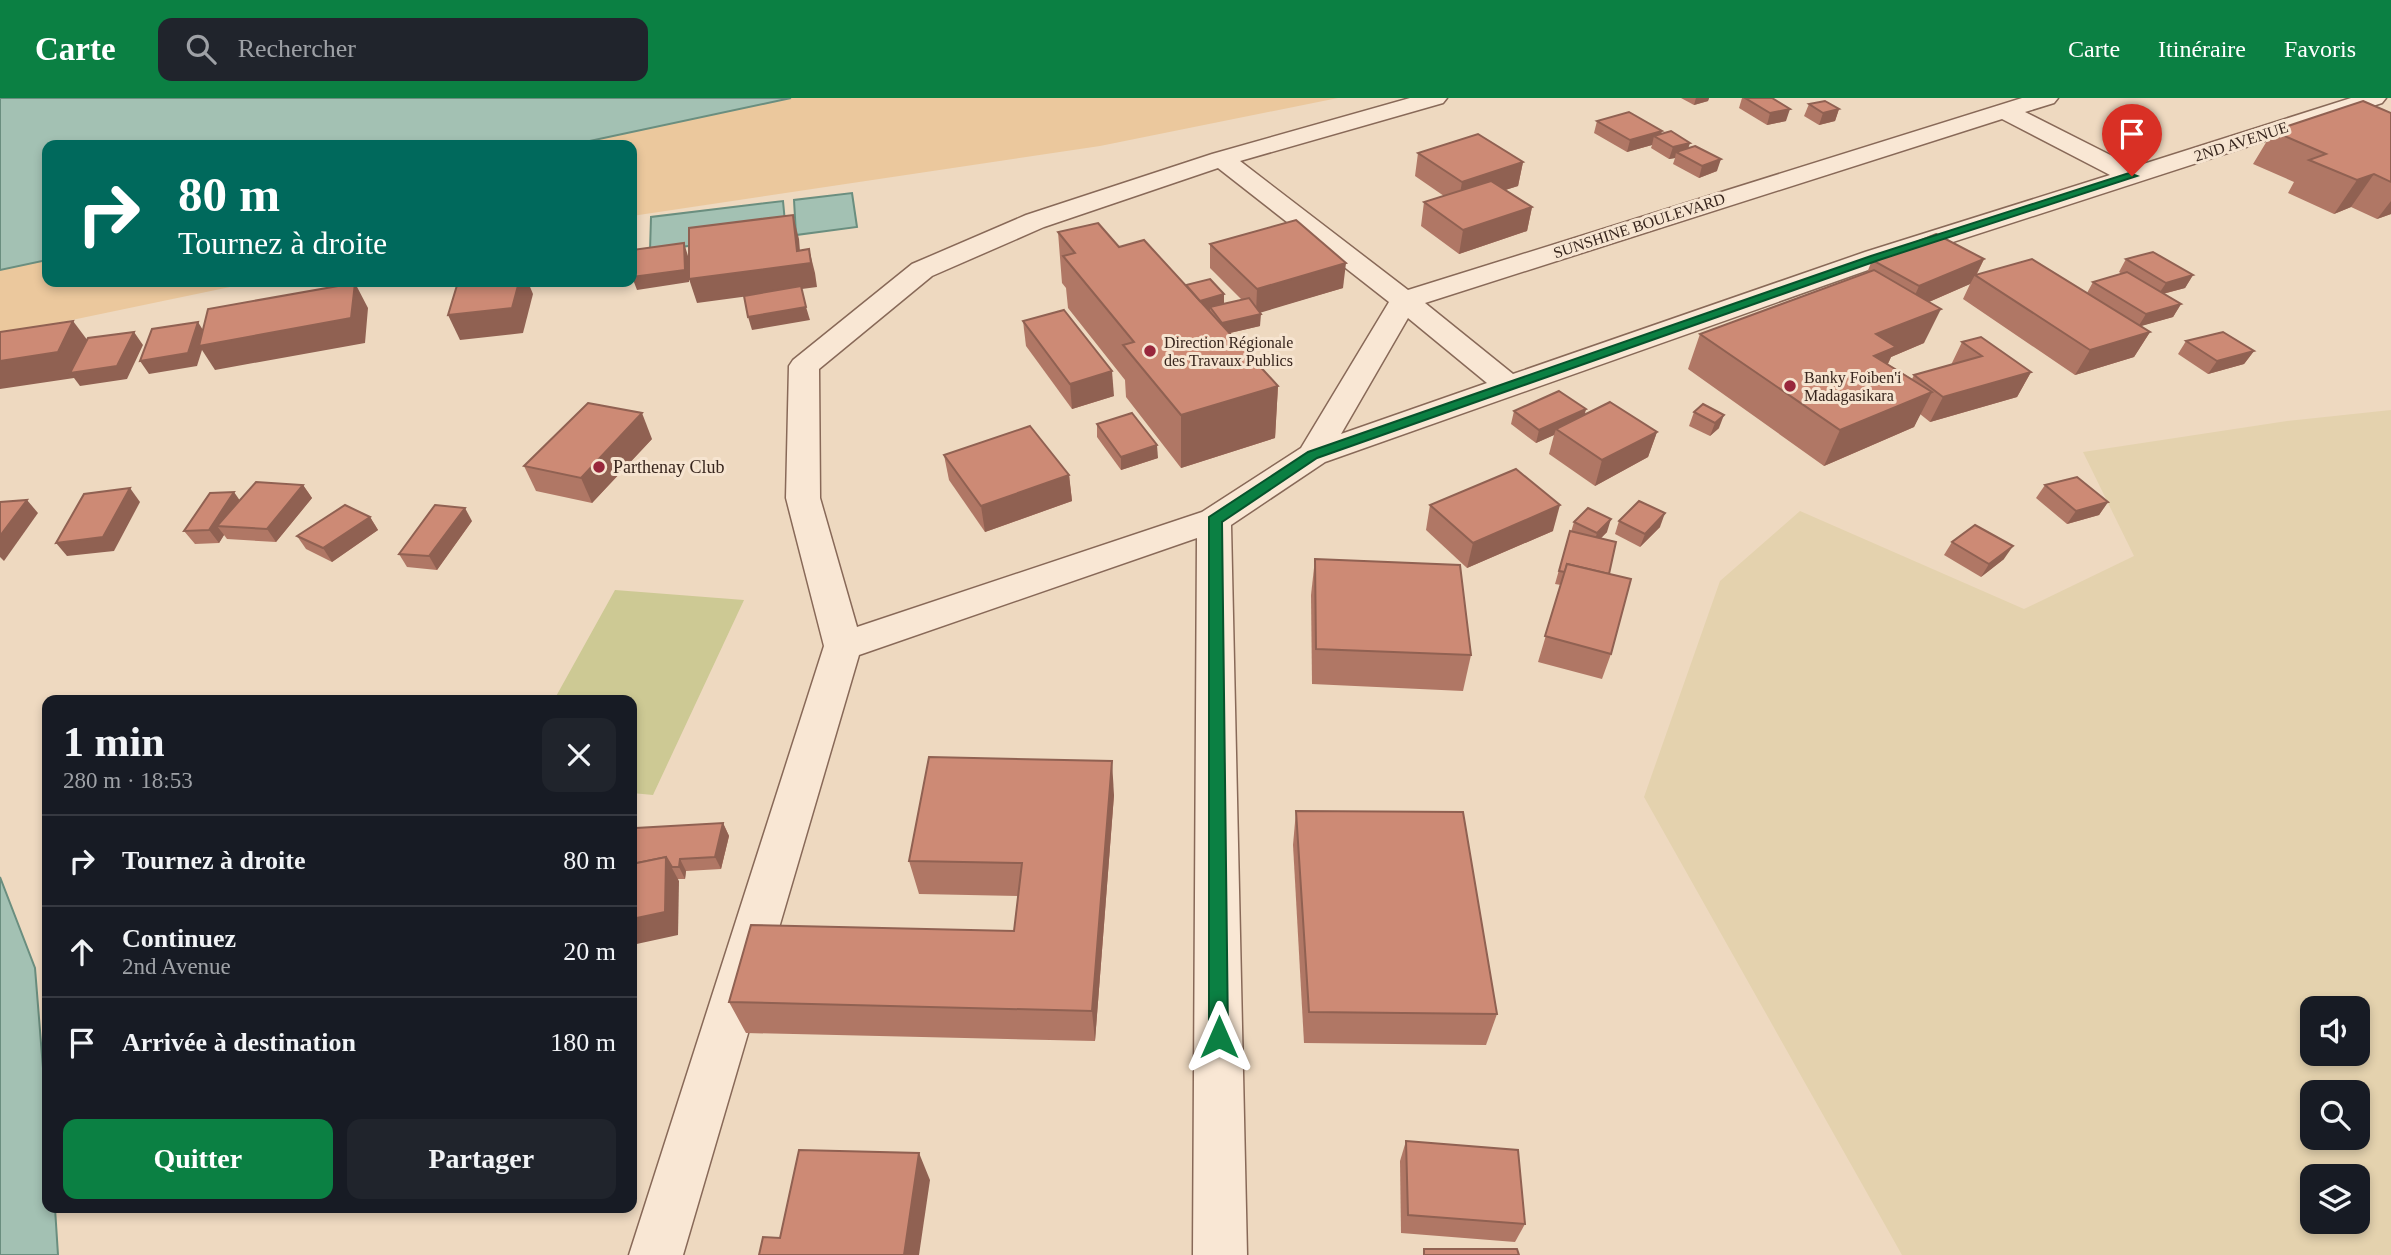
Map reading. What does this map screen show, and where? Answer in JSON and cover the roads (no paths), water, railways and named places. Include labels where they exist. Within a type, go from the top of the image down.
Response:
[{"type":"street","points":[[656,1255],[843,646],[803,498],[804,366],[922,270],[1035,222],[1221,159],[1435,98]]},
{"type":"street","name":"SUNSHINE BOULEVARD","points":[[1404,300],[2046,98]]},
{"type":"street","name":"2ND AVENUE","points":[[1313,455],[1875,258],[2374,98]]},
{"type":"street","points":[[2002,110],[2132,176]]},
{"type":"street","points":[[1221,159],[1404,300],[1509,386]]},
{"type":"street","points":[[843,646],[1214,520],[1313,455],[1404,300]]},
{"type":"street","points":[[1214,520],[1220,1255]]},
{"type":"place","name":"Direction Régionale des Travaux Publics","points":[[1150,351]]},
{"type":"place","name":"Banky Foiben'i Madagasikara","points":[[1790,386]]},
{"type":"place","name":"Parthenay Club","points":[[599,467]]}]
